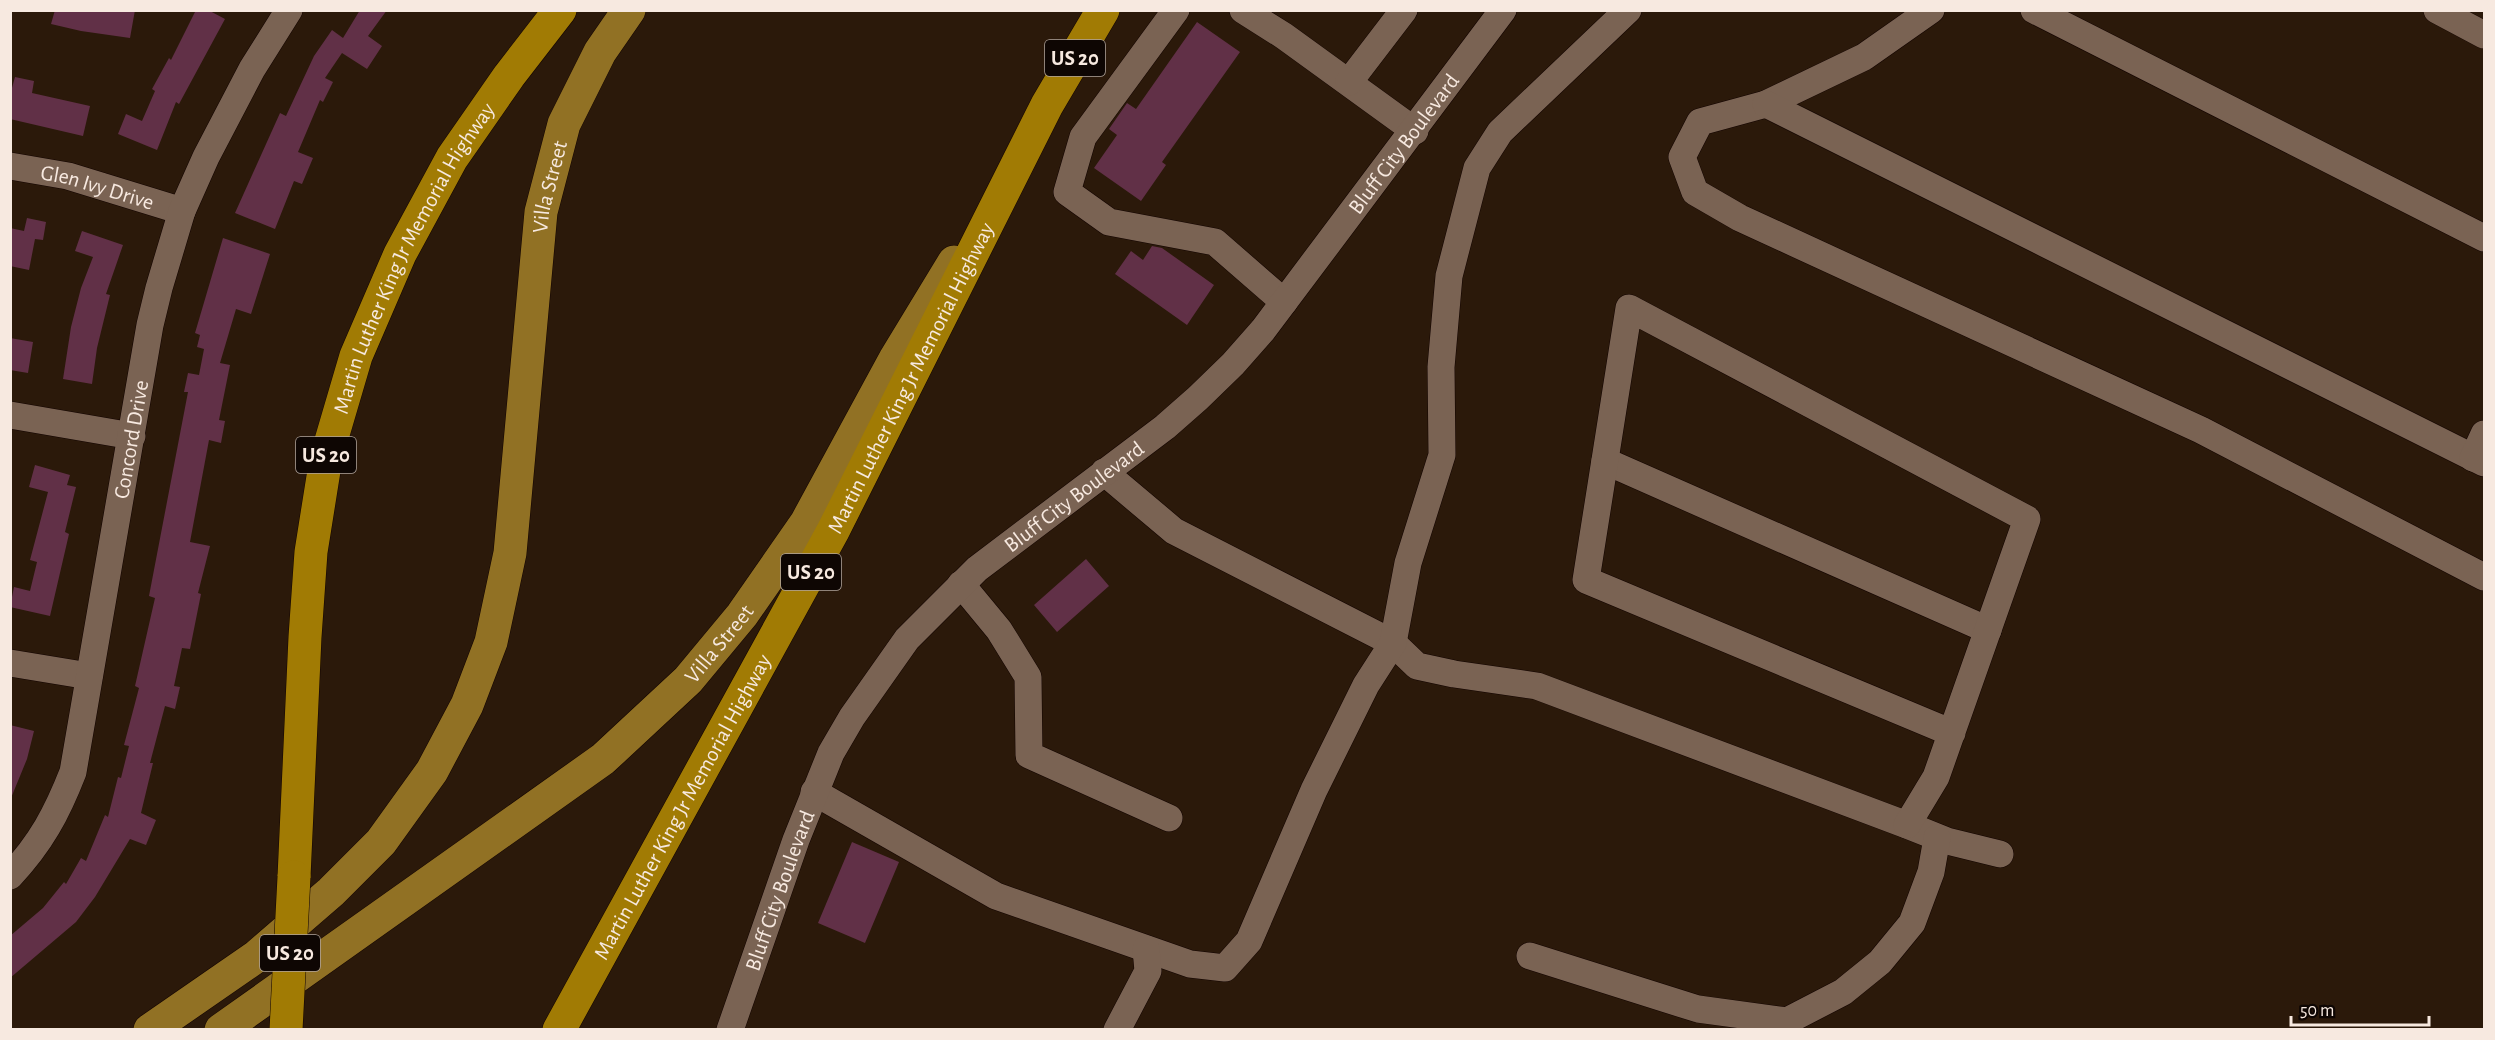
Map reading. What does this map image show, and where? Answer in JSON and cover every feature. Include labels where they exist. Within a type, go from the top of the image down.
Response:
[{"type":"highway","name":"Martin Luther King Jr Memorial Highway","points":[[286,1029],[305,637],[311,552],[326,458],[356,356],[400,254],[452,158],[509,76],[560,10]]},
{"type":"highway","name":"Martin Luther King Jr Memorial Highway","points":[[559,1029],[833,531],[1047,105],[1104,10]]},
{"type":"main road","name":"Villa Street","points":[[150,1029],[257,956],[331,892],[381,842],[432,771],[467,705],[491,642],[510,553],[541,212],[564,124],[600,52],[629,10]]},
{"type":"main road","name":"Villa Street","points":[[220,1029],[603,759],[688,680],[742,615],[806,523],[895,359],[1047,105]]},
{"type":"street","name":"Concord Drive","points":[[10,876],[31,854],[48,829],[73,772],[150,325],[182,211],[228,112],[289,10]]},
{"type":"street","points":[[1176,10],[1083,137],[1067,192],[1109,222],[1215,242],[1284,302]]},
{"type":"street","points":[[1349,82],[1404,10]]},
{"type":"street","name":"Bluff City Boulevard","points":[[730,1029],[814,792],[831,753],[881,674],[907,639],[977,569],[1165,427],[1233,364],[1284,302],[1415,131],[1503,10]]},
{"type":"street","points":[[814,792],[996,896],[1190,964],[1225,968],[1249,941],[1270,887],[1320,780],[1366,685],[1393,643],[1408,563],[1442,455],[1441,367],[1449,276],[1477,168],[1500,132],[1628,10]]},
{"type":"street","points":[[1930,10],[1864,57],[1766,104],[1700,122],[1682,157],[1695,192],[1740,218],[2200,430],[2484,577]]},
{"type":"street","points":[[2034,10],[2484,238]]},
{"type":"street","points":[[2437,10],[2484,35]]},
{"type":"street","points":[[1255,14],[1415,131]]},
{"type":"street","points":[[1766,104],[2481,452]]},
{"type":"street","name":"Glen Ivy Drive","points":[[10,166],[68,176],[182,211]]},
{"type":"street","points":[[1907,825],[1936,777],[1952,733],[2027,519],[1629,308],[1586,580],[1952,733]]},
{"type":"street","points":[[10,415],[132,436]]},
{"type":"street","points":[[1605,461],[1988,630]]},
{"type":"street","points":[[1104,472],[1174,531],[1393,643],[1417,666],[1454,674],[1537,686],[1937,838],[2000,854]]},
{"type":"street","points":[[961,584],[999,630],[1028,677],[1029,755],[1169,818]]},
{"type":"street","points":[[10,663],[89,676]]},
{"type":"street","points":[[1530,956],[1698,1009],[1787,1021],[1843,992],[1880,962],[1912,923],[1931,872],[1937,838]]},
{"type":"street","points":[[1117,1029],[1148,971],[1146,949]]},
{"type":"building","points":[[55,10],[135,10],[130,38],[51,24]]},
{"type":"building","points":[[196,10],[208,10],[225,19],[179,104],[176,102],[157,150],[118,134],[126,114],[142,121],[155,91],[152,89],[169,58],[171,60]]},
{"type":"building","points":[[360,10],[387,10],[368,36],[382,46],[367,69],[342,53],[325,78],[333,82],[323,102],[320,100],[298,152],[313,158],[302,184],[294,181],[275,229],[235,213],[280,113],[286,116],[314,56],[332,30],[343,38]]},
{"type":"building","points":[[1197,22],[1240,52],[1162,162],[1166,165],[1141,201],[1094,168],[1117,135],[1109,129],[1127,103],[1136,109]]},
{"type":"building","points":[[15,77],[34,81],[32,93],[90,106],[83,136],[10,119],[10,95]]},
{"type":"building","points":[[27,218],[46,222],[43,240],[35,239],[29,270],[10,266],[10,228],[24,231]]},
{"type":"building","points":[[82,231],[123,245],[106,294],[110,295],[97,348],[92,384],[63,379],[71,327],[81,288],[93,257],[75,251]]},
{"type":"building","points":[[223,238],[270,254],[251,314],[236,309],[220,363],[230,365],[219,420],[225,421],[221,443],[209,440],[190,542],[210,546],[198,593],[201,594],[190,649],[182,648],[174,686],[180,687],[175,709],[165,706],[150,763],[153,763],[141,813],[156,820],[146,845],[130,839],[95,897],[76,922],[10,978],[10,936],[43,908],[64,882],[66,884],[81,858],[86,861],[105,815],[108,817],[118,777],[121,778],[129,746],[124,745],[139,688],[135,686],[155,598],[149,596],[188,392],[184,392],[188,373],[199,375],[204,349],[197,347],[200,335],[195,333]]},
{"type":"building","points":[[1152,246],[1162,248],[1214,285],[1187,325],[1115,274],[1131,251],[1143,260]]},
{"type":"building","points":[[10,338],[33,342],[28,373],[10,370]]},
{"type":"building","points":[[35,465],[70,475],[67,485],[76,487],[65,532],[69,534],[50,616],[10,607],[14,587],[30,591],[37,562],[30,560],[48,492],[29,487]]},
{"type":"building","points":[[1086,559],[1109,586],[1057,632],[1034,605]]},
{"type":"building","points":[[10,725],[34,731],[27,759],[11,798]]},
{"type":"building","points":[[852,842],[899,862],[865,943],[818,923]]}]
